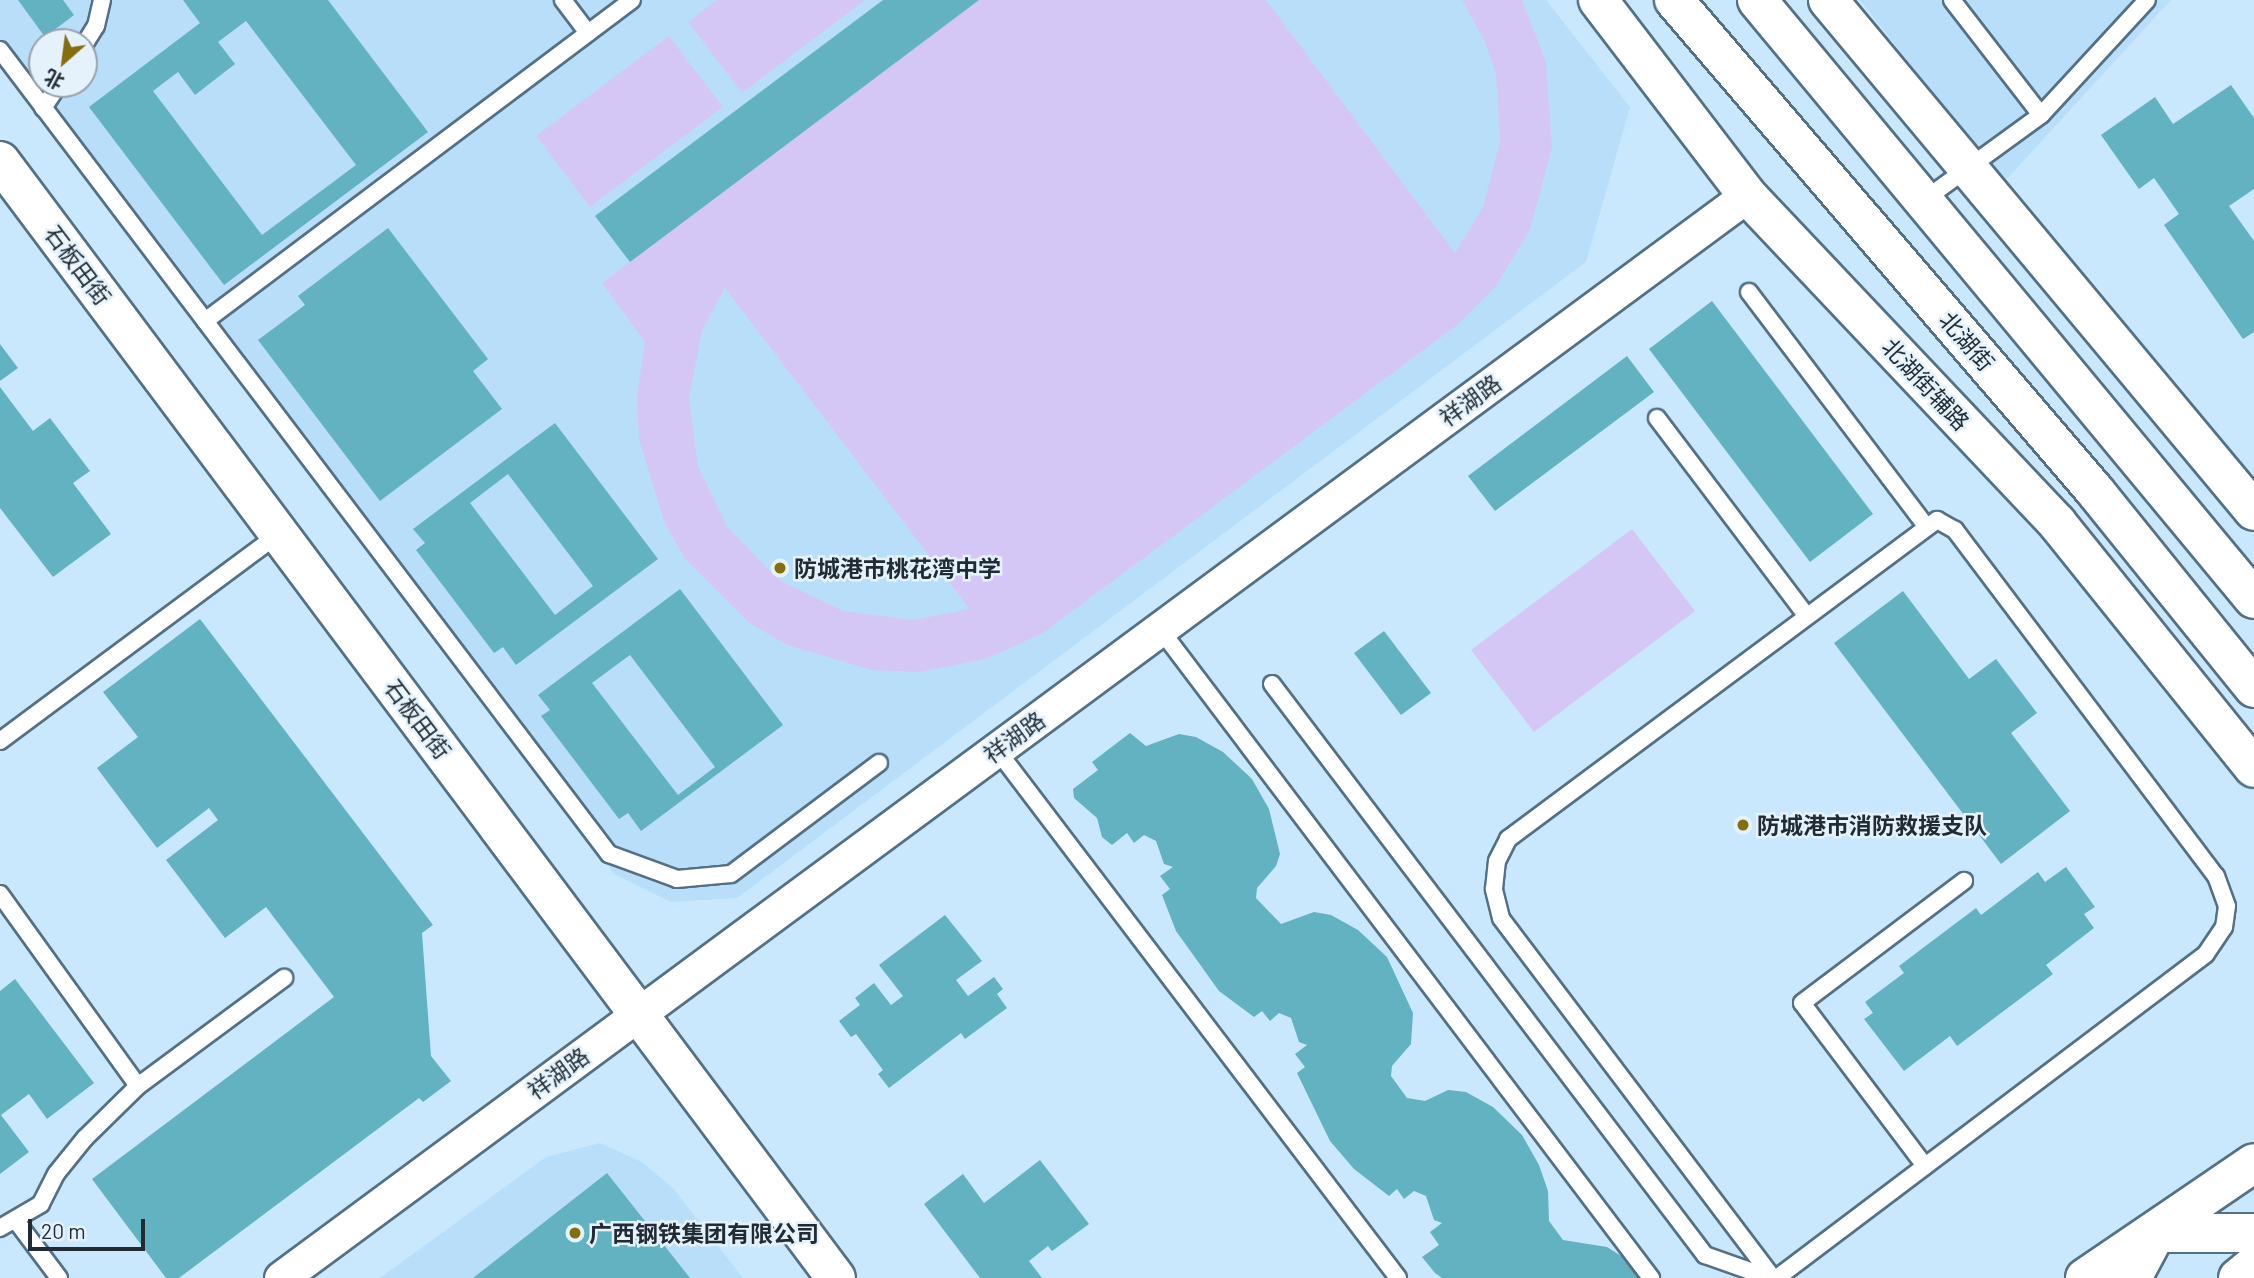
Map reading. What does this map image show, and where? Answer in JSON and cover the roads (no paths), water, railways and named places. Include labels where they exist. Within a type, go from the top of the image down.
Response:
[{"type":"main road","name":"北湖街辅路","points":[[1598,0],[1747,195],[2057,523],[2254,768]]},
{"type":"main road","name":"北湖街","points":[[1674,0],[2095,491],[2254,688]]},
{"type":"main road","points":[[1757,0],[2254,599]]},
{"type":"main road","points":[[1828,0],[2254,511]]},
{"type":"main road","name":"石板田街","points":[[0,161],[836,1278]]},
{"type":"main road","points":[[2057,523],[2095,491]]},
{"type":"main road","points":[[2085,1278],[2156,1233],[2254,1163]]},
{"type":"main road","points":[[2156,1233],[2254,1233]]},
{"type":"main road","points":[[2132,1278],[2156,1233]]},
{"type":"main road","points":[[2238,1278],[2254,1265]]},
{"type":"street","name":"祥湖路","points":[[281,1278],[1747,195]]},
{"type":"lane","points":[[95,28],[102,0]]},
{"type":"lane","points":[[563,0],[588,33]]},
{"type":"lane","points":[[205,321],[632,0]]},
{"type":"lane","points":[[1952,0],[2041,115]]},
{"type":"lane","points":[[1924,200],[2041,115],[2147,0]]},
{"type":"lane","points":[[0,50],[609,854],[677,878],[731,874],[879,763]]},
{"type":"lane","points":[[43,108],[50,98]]},
{"type":"lane","points":[[1749,292],[1925,525]]},
{"type":"lane","points":[[1657,418],[1806,615]]},
{"type":"lane","points":[[1937,520],[1955,530],[2216,876],[2227,906],[2224,927],[2206,954],[1773,1278],[1501,918],[1494,889],[1497,861],[1508,839],[1925,525],[1937,520]]},
{"type":"lane","points":[[0,741],[279,534]]},
{"type":"lane","points":[[1160,629],[1651,1278]]},
{"type":"lane","points":[[1272,684],[1705,1255],[1773,1278]]},
{"type":"lane","points":[[997,750],[1398,1278]]},
{"type":"lane","points":[[1926,1166],[1802,1003],[1964,881]]},
{"type":"lane","points":[[0,894],[138,1086]]},
{"type":"lane","points":[[0,1228],[17,1222],[41,1204],[56,1174],[85,1138],[138,1086],[284,978]]},
{"type":"lane","points":[[17,1222],[59,1278]]},
{"type":"place","name":"防城港市桃花湾中学","points":[[780,568]]},
{"type":"place","name":"防城港市消防救援支队","points":[[1743,825]]},
{"type":"place","name":"广西钢铁集团有限公司","points":[[575,1233]]}]
